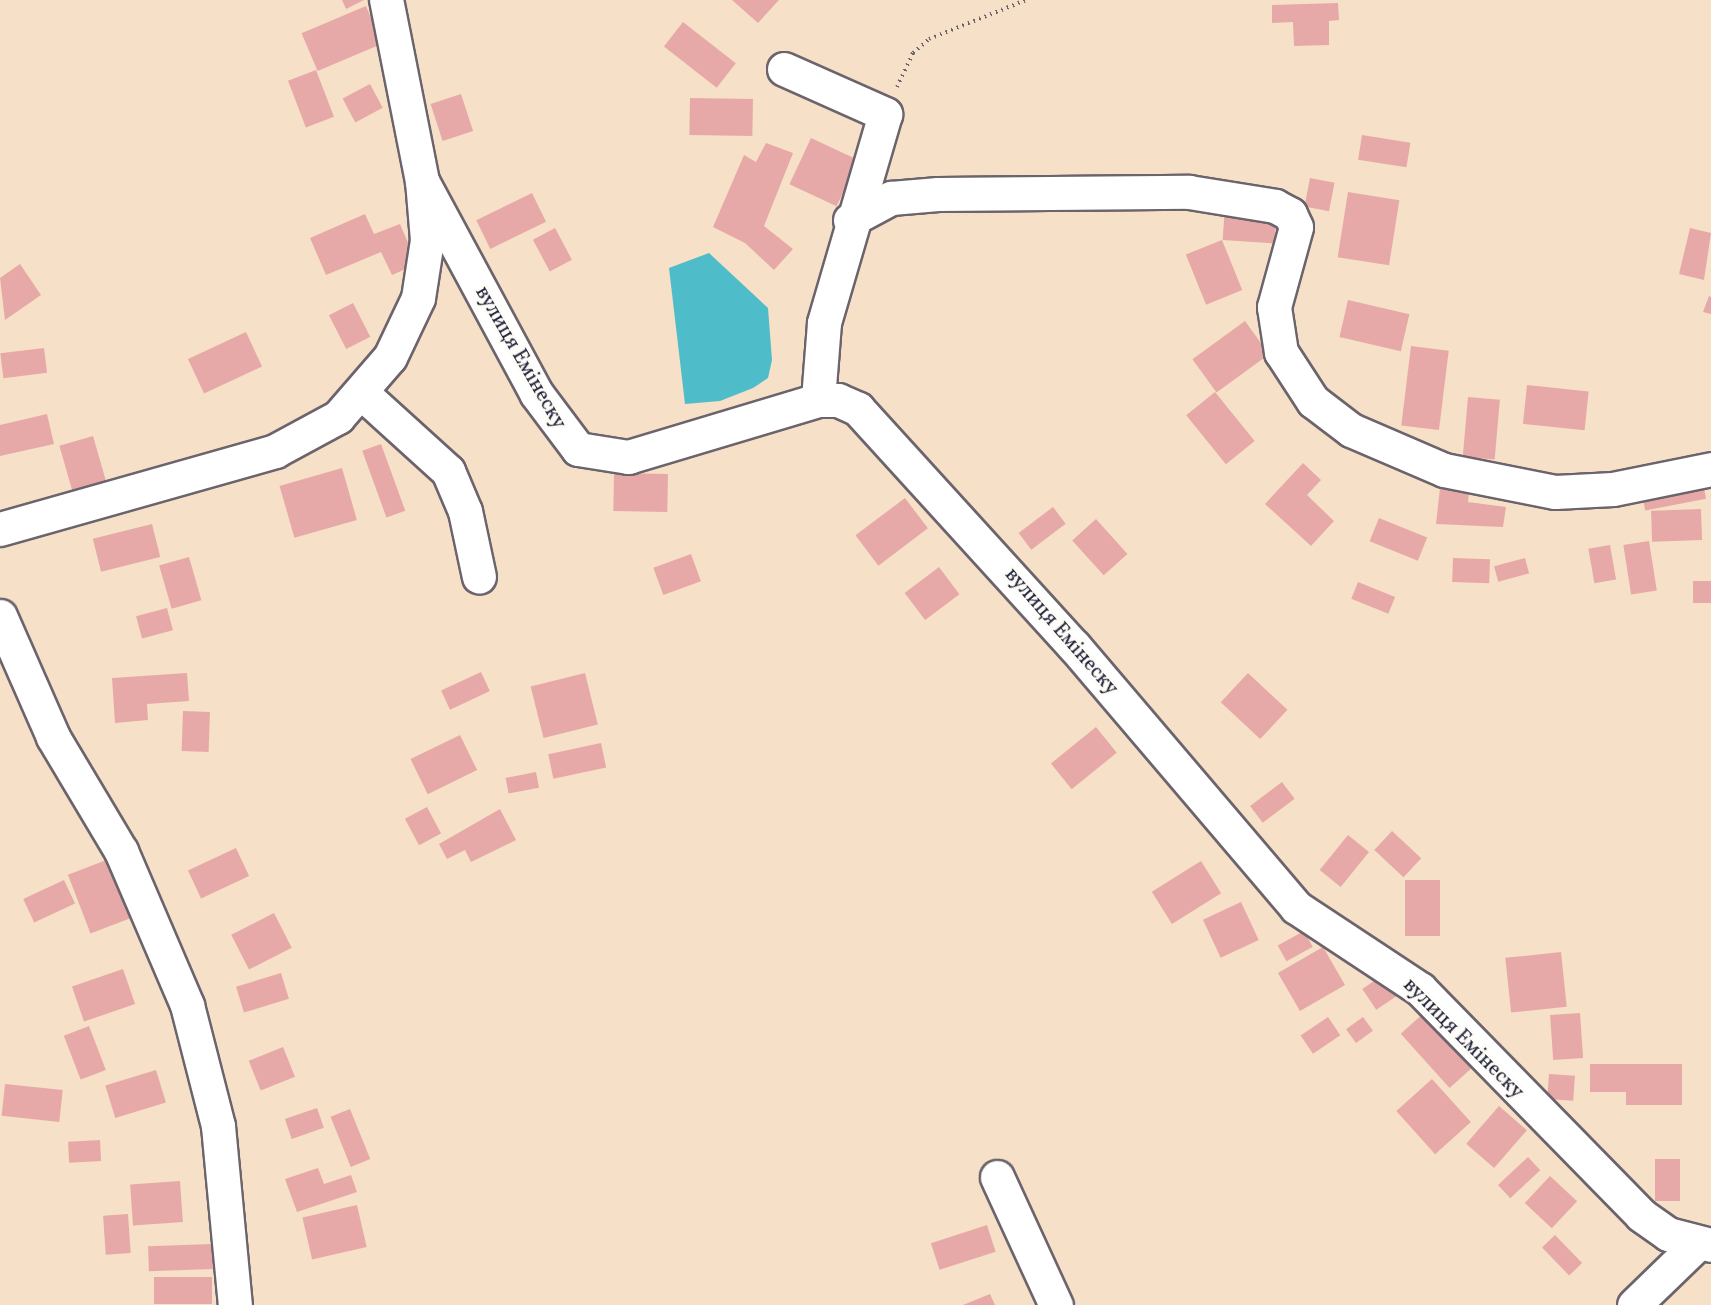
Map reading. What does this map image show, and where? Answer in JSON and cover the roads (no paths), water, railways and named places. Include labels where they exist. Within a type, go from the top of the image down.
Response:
[{"type":"street","points":[[0,529],[275,451],[338,417],[363,394],[390,357],[418,298],[427,240],[422,181],[386,0]]},
{"type":"street","points":[[784,69],[885,114],[850,220],[824,323],[818,400]]},
{"type":"street","name":"вулиця Емінеску","points":[[422,181],[536,393],[578,449],[628,457],[818,400],[849,403],[869,420],[1074,646],[1296,907],[1420,989],[1641,1215],[1668,1234],[1705,1244]]},
{"type":"street","points":[[850,220],[891,198],[938,194],[1189,192],[1275,206],[1290,214],[1296,227],[1274,307],[1281,352],[1313,401],[1351,430],[1444,470],[1555,492],[1613,489],[1711,469]]},
{"type":"street","points":[[363,394],[448,471],[465,511],[479,577]]},
{"type":"street","points":[[0,616],[53,737],[121,851],[194,1025],[218,1126],[235,1305]]},
{"type":"street","points":[[998,1177],[1056,1305]]},
{"type":"street","points":[[1634,1305],[1705,1244]]},
{"type":"water","points":[[709,253],[768,308],[772,360],[768,378],[753,388],[720,401],[685,404],[669,268]]}]
